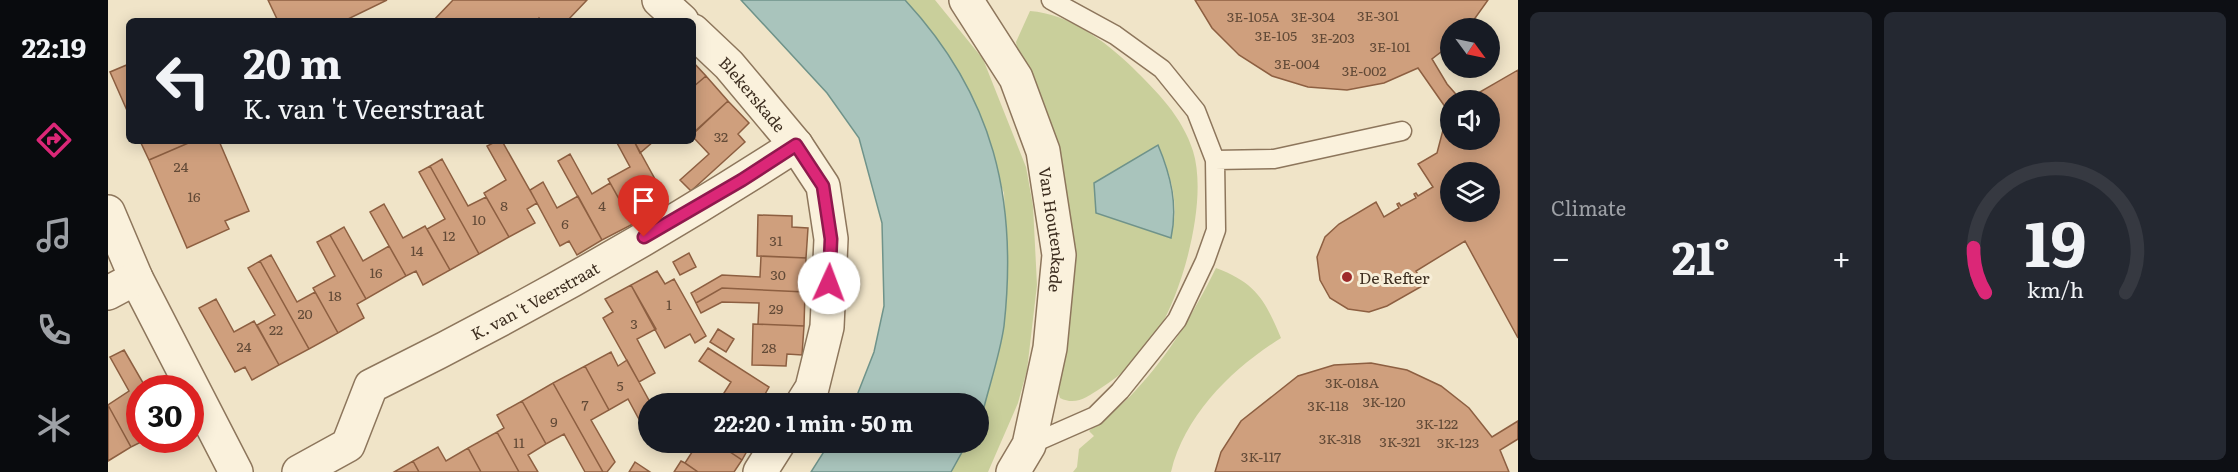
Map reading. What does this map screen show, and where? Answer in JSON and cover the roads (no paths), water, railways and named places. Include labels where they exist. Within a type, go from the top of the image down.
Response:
[{"type":"street","points":[[659,0],[679,18]]},
{"type":"street","name":"Van Houtenkade","points":[[966,0],[1016,78],[1043,151],[1059,255],[1050,348],[1021,459]]},
{"type":"street","name":"Blekerskade","points":[[696,34],[729,65],[796,145],[823,186],[831,239],[827,327],[809,393]]},
{"type":"street","name":"K. van 't Veerstraat","points":[[299,472],[348,445],[371,386],[467,338],[742,180],[796,145]]},
{"type":"street","points":[[108,212],[136,278],[236,472]]},
{"type":"street","points":[[108,293],[136,278]]},
{"type":"street","points":[[760,472],[771,453]]},
{"type":"lane","points":[[1021,459],[1095,416],[1140,368],[1177,320],[1205,261],[1216,230],[1215,159],[1196,111],[1162,69],[1064,2]]},
{"type":"lane","points":[[1215,159],[1274,159],[1402,131]]},
{"type":"water","points":[[741,0],[905,0],[935,36],[960,74],[979,112],[993,151],[1002,192],[1007,235],[1004,326],[988,393],[858,393],[874,352],[884,306],[882,223],[859,138],[827,93]]},
{"type":"water","points":[[1158,145],[1172,191],[1174,214],[1171,238],[1096,213],[1094,183]]},
{"type":"water","points":[[823,453],[961,453],[951,472],[811,472]]},
{"type":"place","name":"De Refter","points":[[1347,277]]}]
